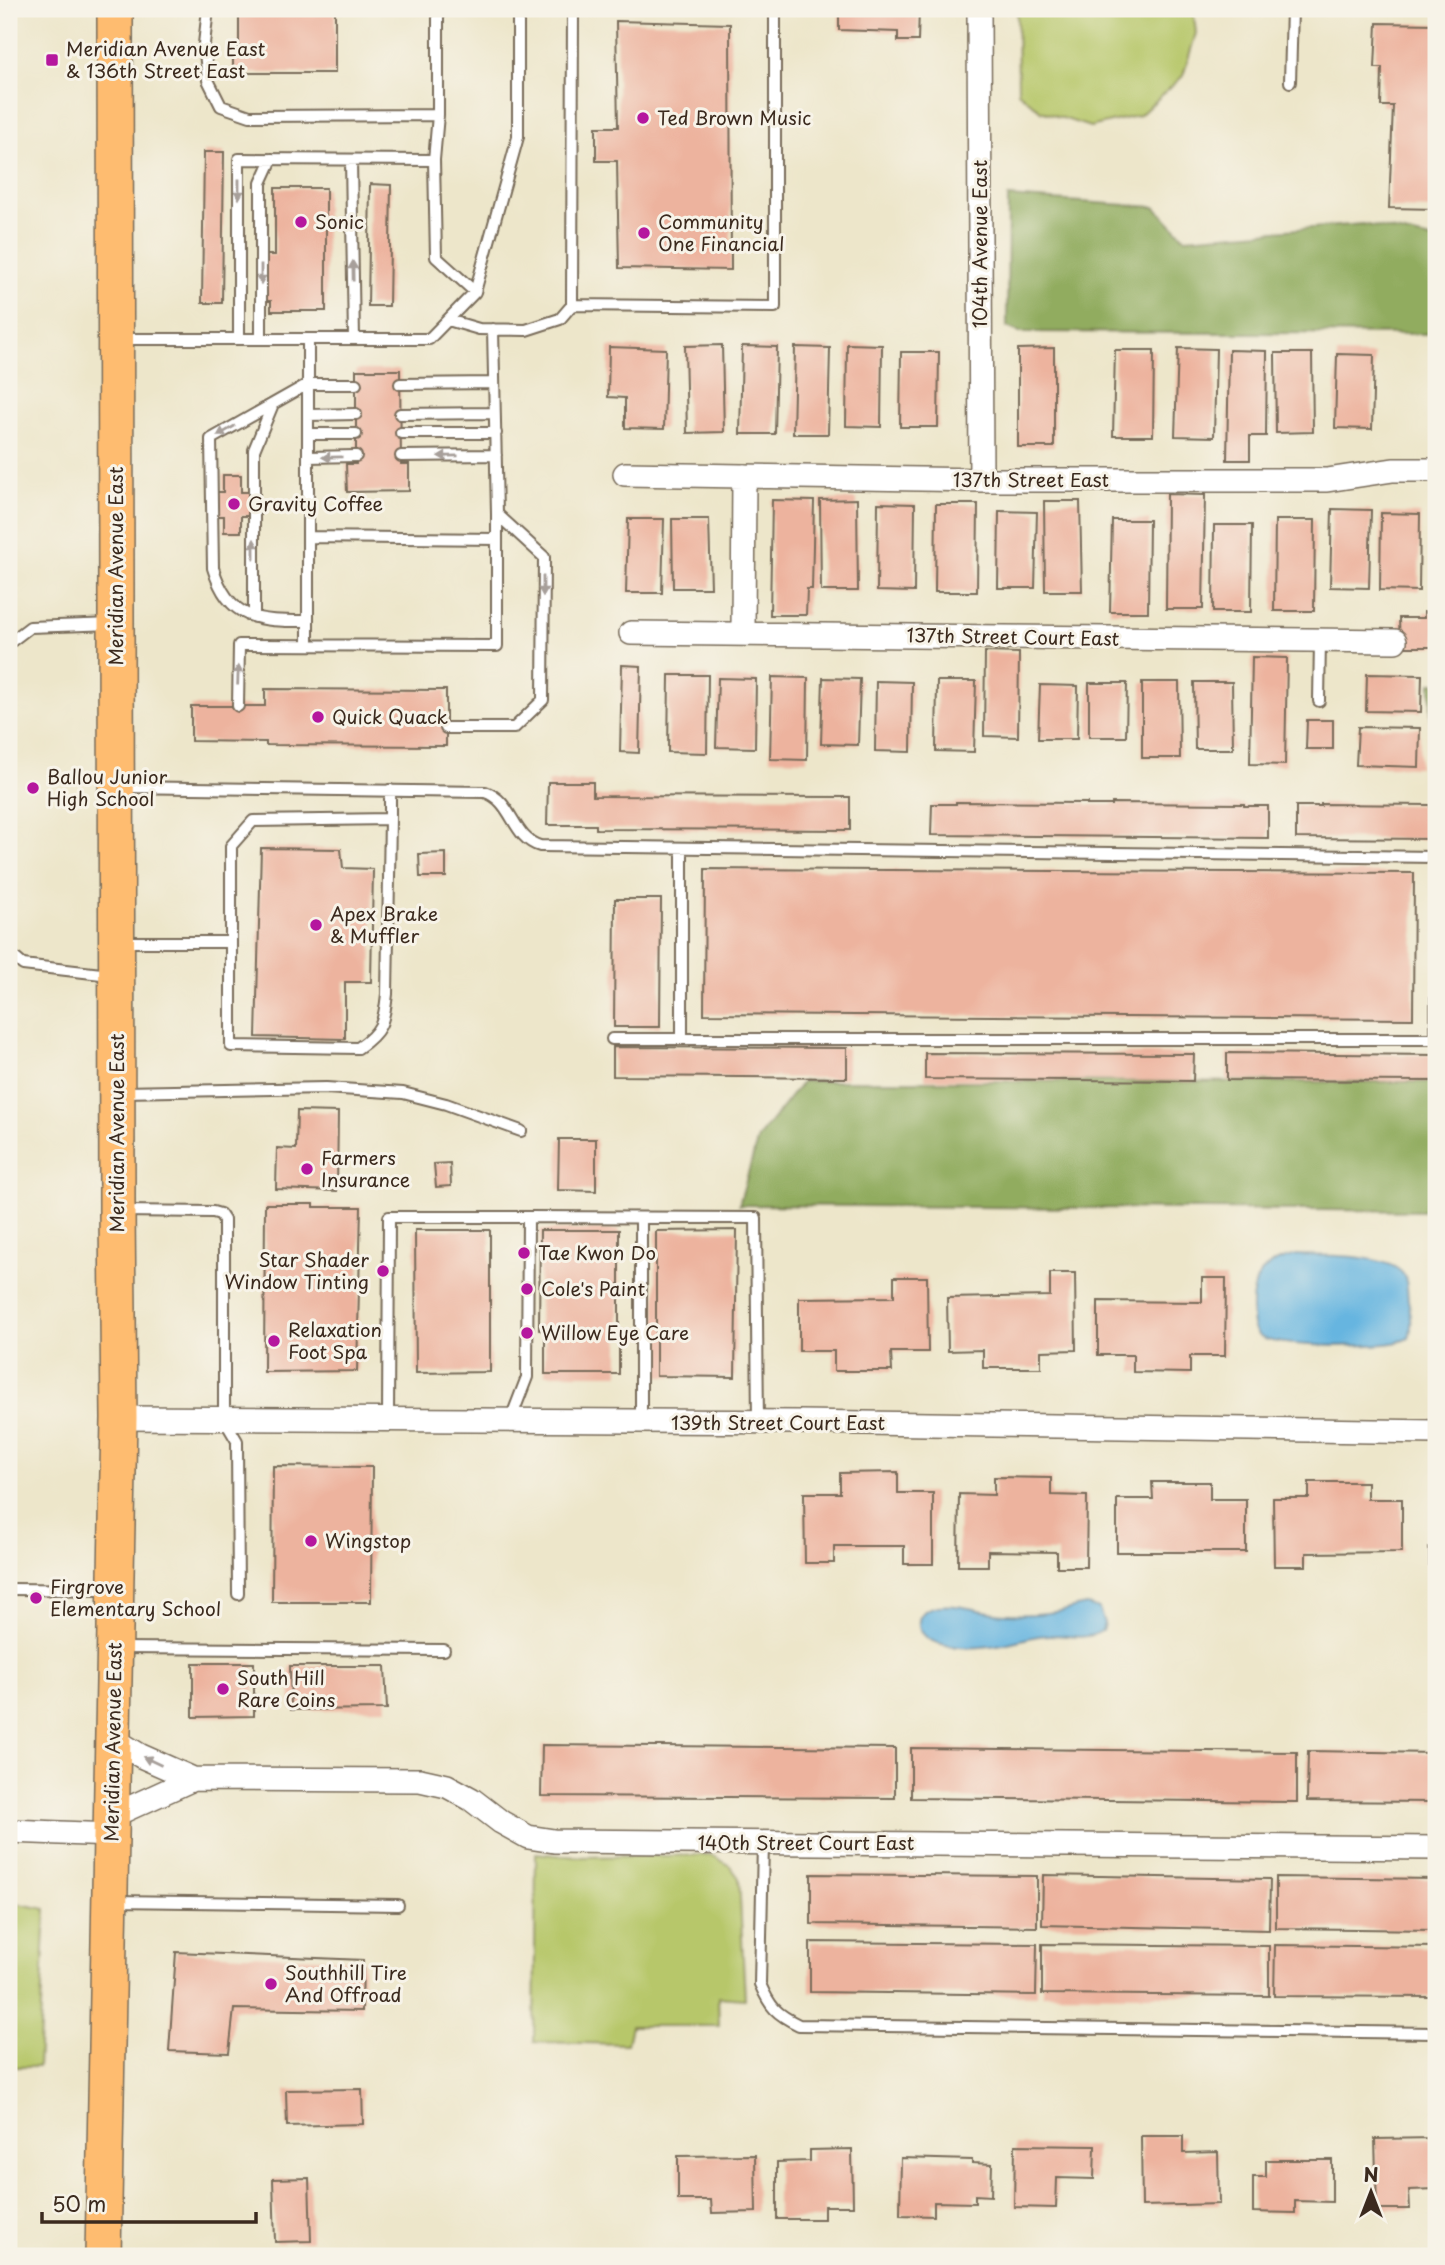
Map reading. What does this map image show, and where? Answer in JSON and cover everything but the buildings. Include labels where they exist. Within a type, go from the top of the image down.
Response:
[{"type":"main road","name":"Meridian Avenue East","points":[[103,2256],[119,1418],[115,9]]},
{"type":"street","name":"104th Avenue East","points":[[979,9],[981,480]]},
{"type":"street","name":"137th Street East","points":[[625,474],[981,480],[1327,480],[1393,470],[1436,470]]},
{"type":"street","points":[[743,634],[744,476]]},
{"type":"street","name":"137th Street Court East","points":[[631,633],[1395,641]]},
{"type":"street","name":"139th Street Court East","points":[[119,1418],[758,1422],[1436,1432]]},
{"type":"street","name":"140th Street Court East","points":[[113,1739],[141,1756],[192,1779],[420,1780],[447,1786],[471,1799],[500,1822],[528,1837],[554,1841],[1436,1848]]},
{"type":"street","name":"140th Street Court East","points":[[9,1831],[112,1826],[192,1779]]},
{"type":"lane","points":[[208,9],[204,44],[208,80],[221,106],[250,116],[438,115]]},
{"type":"lane","points":[[438,9],[438,115],[434,160],[436,257],[475,292]]},
{"type":"lane","points":[[115,338],[429,340],[475,292],[518,137],[518,9]]},
{"type":"lane","points":[[448,320],[478,329],[526,330],[560,318],[572,305],[573,9]]},
{"type":"lane","points":[[572,305],[775,307],[775,9]]},
{"type":"lane","points":[[1290,82],[1292,9]]},
{"type":"lane","points":[[239,339],[239,159],[434,160]]},
{"type":"lane","points":[[261,339],[261,183],[272,159]]},
{"type":"lane","points":[[351,160],[354,340]]},
{"type":"lane","points":[[238,706],[239,645],[497,646],[493,329]]},
{"type":"lane","points":[[308,340],[308,645]]},
{"type":"lane","points":[[400,384],[494,383]]},
{"type":"lane","points":[[308,621],[268,621],[254,617],[235,606],[218,582],[213,568],[211,439],[308,384],[356,384]]},
{"type":"lane","points":[[254,617],[254,450],[273,404]]},
{"type":"lane","points":[[400,414],[494,413]]},
{"type":"lane","points":[[308,415],[356,414]]},
{"type":"lane","points":[[308,433],[356,433]]},
{"type":"lane","points":[[401,433],[496,433]]},
{"type":"lane","points":[[401,456],[496,455]]},
{"type":"lane","points":[[308,457],[356,456]]},
{"type":"lane","points":[[446,728],[513,728],[543,700],[544,557],[497,514]]},
{"type":"lane","points":[[308,537],[497,539]]},
{"type":"lane","points":[[9,643],[30,627],[116,624]]},
{"type":"lane","points":[[1318,701],[1320,640]]},
{"type":"lane","points":[[116,787],[476,791],[493,795],[507,808],[522,836],[532,844],[540,846],[1436,857],[1436,1039],[612,1039]]},
{"type":"lane","points":[[390,790],[390,819],[387,994],[385,1016],[375,1037],[358,1048],[231,1046],[232,846],[253,821],[390,819]]},
{"type":"lane","points":[[682,848],[682,1039]]},
{"type":"lane","points":[[9,953],[23,965],[117,959],[232,942]]},
{"type":"lane","points":[[117,1092],[327,1088],[403,1093],[446,1104],[521,1131]]},
{"type":"lane","points":[[117,1211],[213,1212],[220,1214],[224,1220],[224,1419],[237,1441],[238,1594]]},
{"type":"lane","points":[[388,1420],[389,1217],[756,1218],[758,1422]]},
{"type":"lane","points":[[510,1421],[527,1377],[528,1217]]},
{"type":"lane","points":[[641,1218],[641,1422]]},
{"type":"lane","points":[[9,1589],[116,1590]]},
{"type":"lane","points":[[115,1648],[444,1650]]},
{"type":"lane","points":[[764,1843],[760,1984],[768,2002],[781,2016],[799,2025],[1436,2033]]},
{"type":"lane","points":[[110,1901],[398,1905]]},
{"type":"green space","points":[[1017,9],[1193,9],[1196,33],[1183,76],[1140,115],[1090,127],[1041,111],[1018,92]]},
{"type":"green space","points":[[1008,197],[1155,207],[1185,238],[1363,224],[1436,240],[1436,334],[1019,332],[1007,327]]},
{"type":"green space","points":[[1431,683],[1436,683],[1436,771],[1431,771]]},
{"type":"green space","points":[[803,1081],[1436,1082],[1436,1211],[739,1205],[758,1138]]},
{"type":"green space","points":[[536,1853],[576,1857],[712,1855],[730,1866],[739,1878],[745,1999],[718,1997],[719,2026],[631,2026],[627,2044],[534,2042]]},
{"type":"green space","points":[[9,1902],[46,1909],[38,2067],[9,2067]]},
{"type":"water","points":[[1297,1255],[1353,1257],[1395,1267],[1403,1274],[1407,1283],[1411,1319],[1409,1338],[1395,1343],[1323,1346],[1283,1343],[1259,1336],[1252,1318],[1252,1299],[1257,1280],[1262,1272],[1276,1262]]},
{"type":"water","points":[[1087,1605],[1099,1609],[1104,1623],[1102,1631],[1083,1637],[1044,1635],[995,1645],[962,1647],[930,1640],[920,1629],[919,1623],[923,1612],[938,1606],[955,1606],[999,1614],[1041,1614]]},
{"type":"place","name":"Meridian Avenue East & 136th Street East","points":[[52,60]]},
{"type":"place","name":"Ted Brown Music","points":[[643,118]]},
{"type":"place","name":"Sonic","points":[[301,222]]},
{"type":"place","name":"Community One Financial","points":[[644,233]]},
{"type":"place","name":"Gravity Coffee","points":[[234,504]]},
{"type":"place","name":"Quick Quack","points":[[318,717]]},
{"type":"place","name":"Ballou Junior High School","points":[[33,788]]},
{"type":"place","name":"Apex Brake & Muffler","points":[[316,925]]},
{"type":"place","name":"Farmers Insurance","points":[[307,1169]]},
{"type":"place","name":"Tae Kwon Do","points":[[524,1253]]},
{"type":"place","name":"Star Shader Window Tinting","points":[[383,1271]]},
{"type":"place","name":"Cole's Paint","points":[[527,1289]]},
{"type":"place","name":"Willow Eye Care","points":[[527,1333]]},
{"type":"place","name":"Relaxation Foot Spa","points":[[274,1341]]},
{"type":"place","name":"Wingstop","points":[[311,1541]]},
{"type":"place","name":"Firgrove Elementary School","points":[[36,1598]]},
{"type":"place","name":"South Hill Rare Coins","points":[[223,1689]]},
{"type":"place","name":"Southhill Tire And Offroad","points":[[271,1984]]}]
